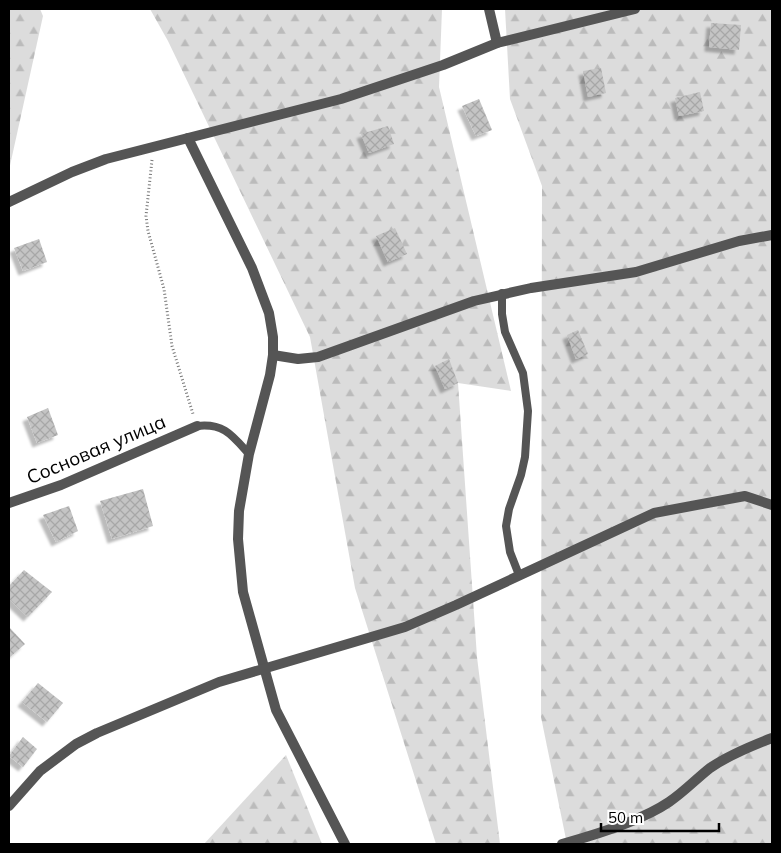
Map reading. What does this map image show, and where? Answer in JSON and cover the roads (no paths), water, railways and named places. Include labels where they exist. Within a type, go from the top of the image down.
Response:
[{"type":"street","points":[[489,9],[497,43]]},
{"type":"street","points":[[9,202],[72,172],[106,160],[341,99],[443,64],[497,43],[636,9]]},
{"type":"street","points":[[188,138],[252,268],[269,313],[273,337],[270,375],[249,454],[239,511],[239,566],[246,608],[276,710],[345,844]]},
{"type":"street","points":[[273,355],[298,359],[318,357],[344,349],[445,310],[502,293],[636,272],[739,241],[772,235]]},
{"type":"street","name":"Сосновая улица","points":[[9,503],[61,484],[196,426]]},
{"type":"street","points":[[9,806],[40,771],[76,744],[219,682],[405,627],[654,513],[745,496],[772,504]]},
{"type":"street","points":[[562,844],[654,811],[681,794],[720,761],[772,738]]},
{"type":"lane","points":[[502,293],[502,314],[506,332],[523,373],[528,411],[525,457],[509,509],[506,526],[510,552],[519,575]]},
{"type":"lane","points":[[196,426],[209,424],[220,428],[234,438],[249,454]]}]
